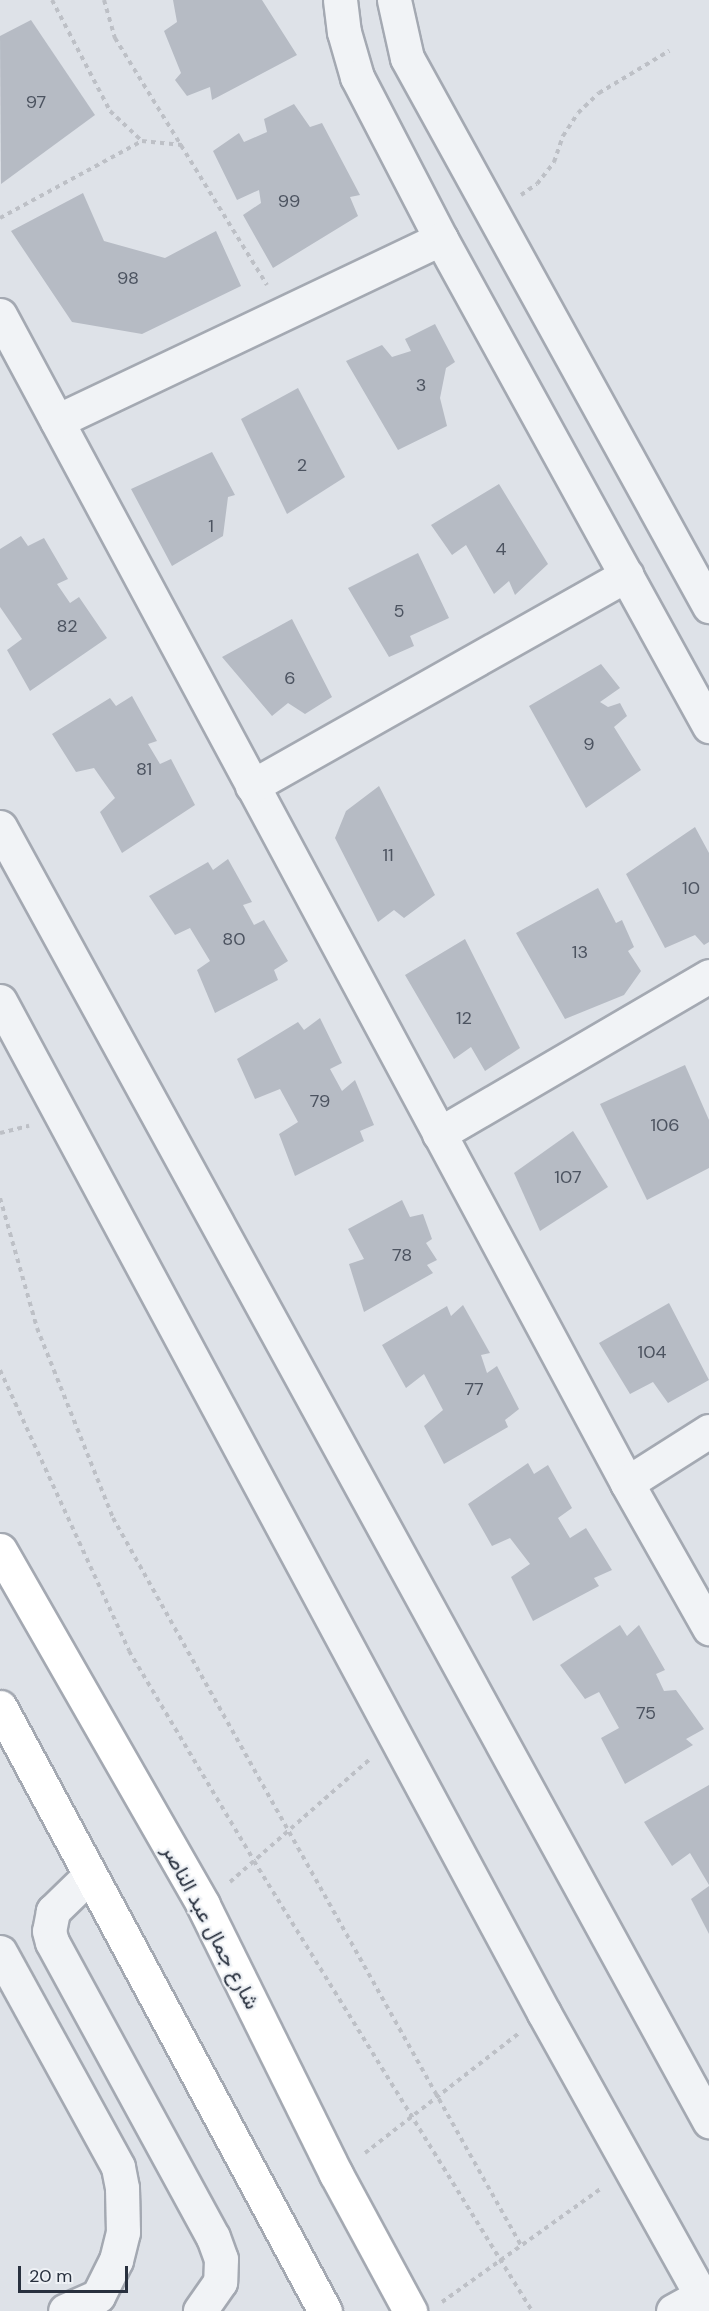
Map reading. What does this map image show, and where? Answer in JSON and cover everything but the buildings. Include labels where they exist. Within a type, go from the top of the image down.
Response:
[{"type":"main road","name":"شارع جمال عبد الناصر","points":[[0,1550],[202,1905],[336,2174],[424,2308]]},
{"type":"main road","points":[[0,1707],[325,2311]]},
{"type":"street","points":[[340,0],[344,32],[357,77],[441,239],[709,726]]},
{"type":"street","points":[[394,0],[407,58],[709,606]]},
{"type":"street","points":[[57,421],[441,239]]},
{"type":"street","points":[[0,315],[627,1483],[709,1628]]},
{"type":"street","points":[[252,786],[627,575]]},
{"type":"street","points":[[0,827],[709,2121]]},
{"type":"street","points":[[439,1134],[709,976]]},
{"type":"street","points":[[0,1001],[629,2168],[698,2301]]},
{"type":"street","points":[[627,1483],[709,1431]]},
{"type":"street","points":[[90,1875],[59,1903],[49,1931],[213,2237],[221,2259],[220,2282],[200,2311]]},
{"type":"street","points":[[0,1952],[118,2167],[123,2232],[103,2304],[65,2311]]},
{"type":"path","points":[[52,0],[110,111],[142,141]]},
{"type":"path","points":[[104,0],[115,38],[183,145],[284,313]]},
{"type":"path","points":[[490,209],[515,199],[537,184],[554,162],[563,136],[578,113],[599,93],[669,51]]},
{"type":"path","points":[[0,218],[142,141],[183,145]]},
{"type":"path","points":[[0,1198],[37,1328],[113,1518],[522,2247]]},
{"type":"path","points":[[0,1370],[129,1651],[254,1862],[504,2260],[532,2311]]},
{"type":"path","points":[[202,1905],[396,1736]]},
{"type":"path","points":[[336,2174],[439,2098],[544,2013]]},
{"type":"path","points":[[424,2308],[504,2260],[629,2168]]}]
